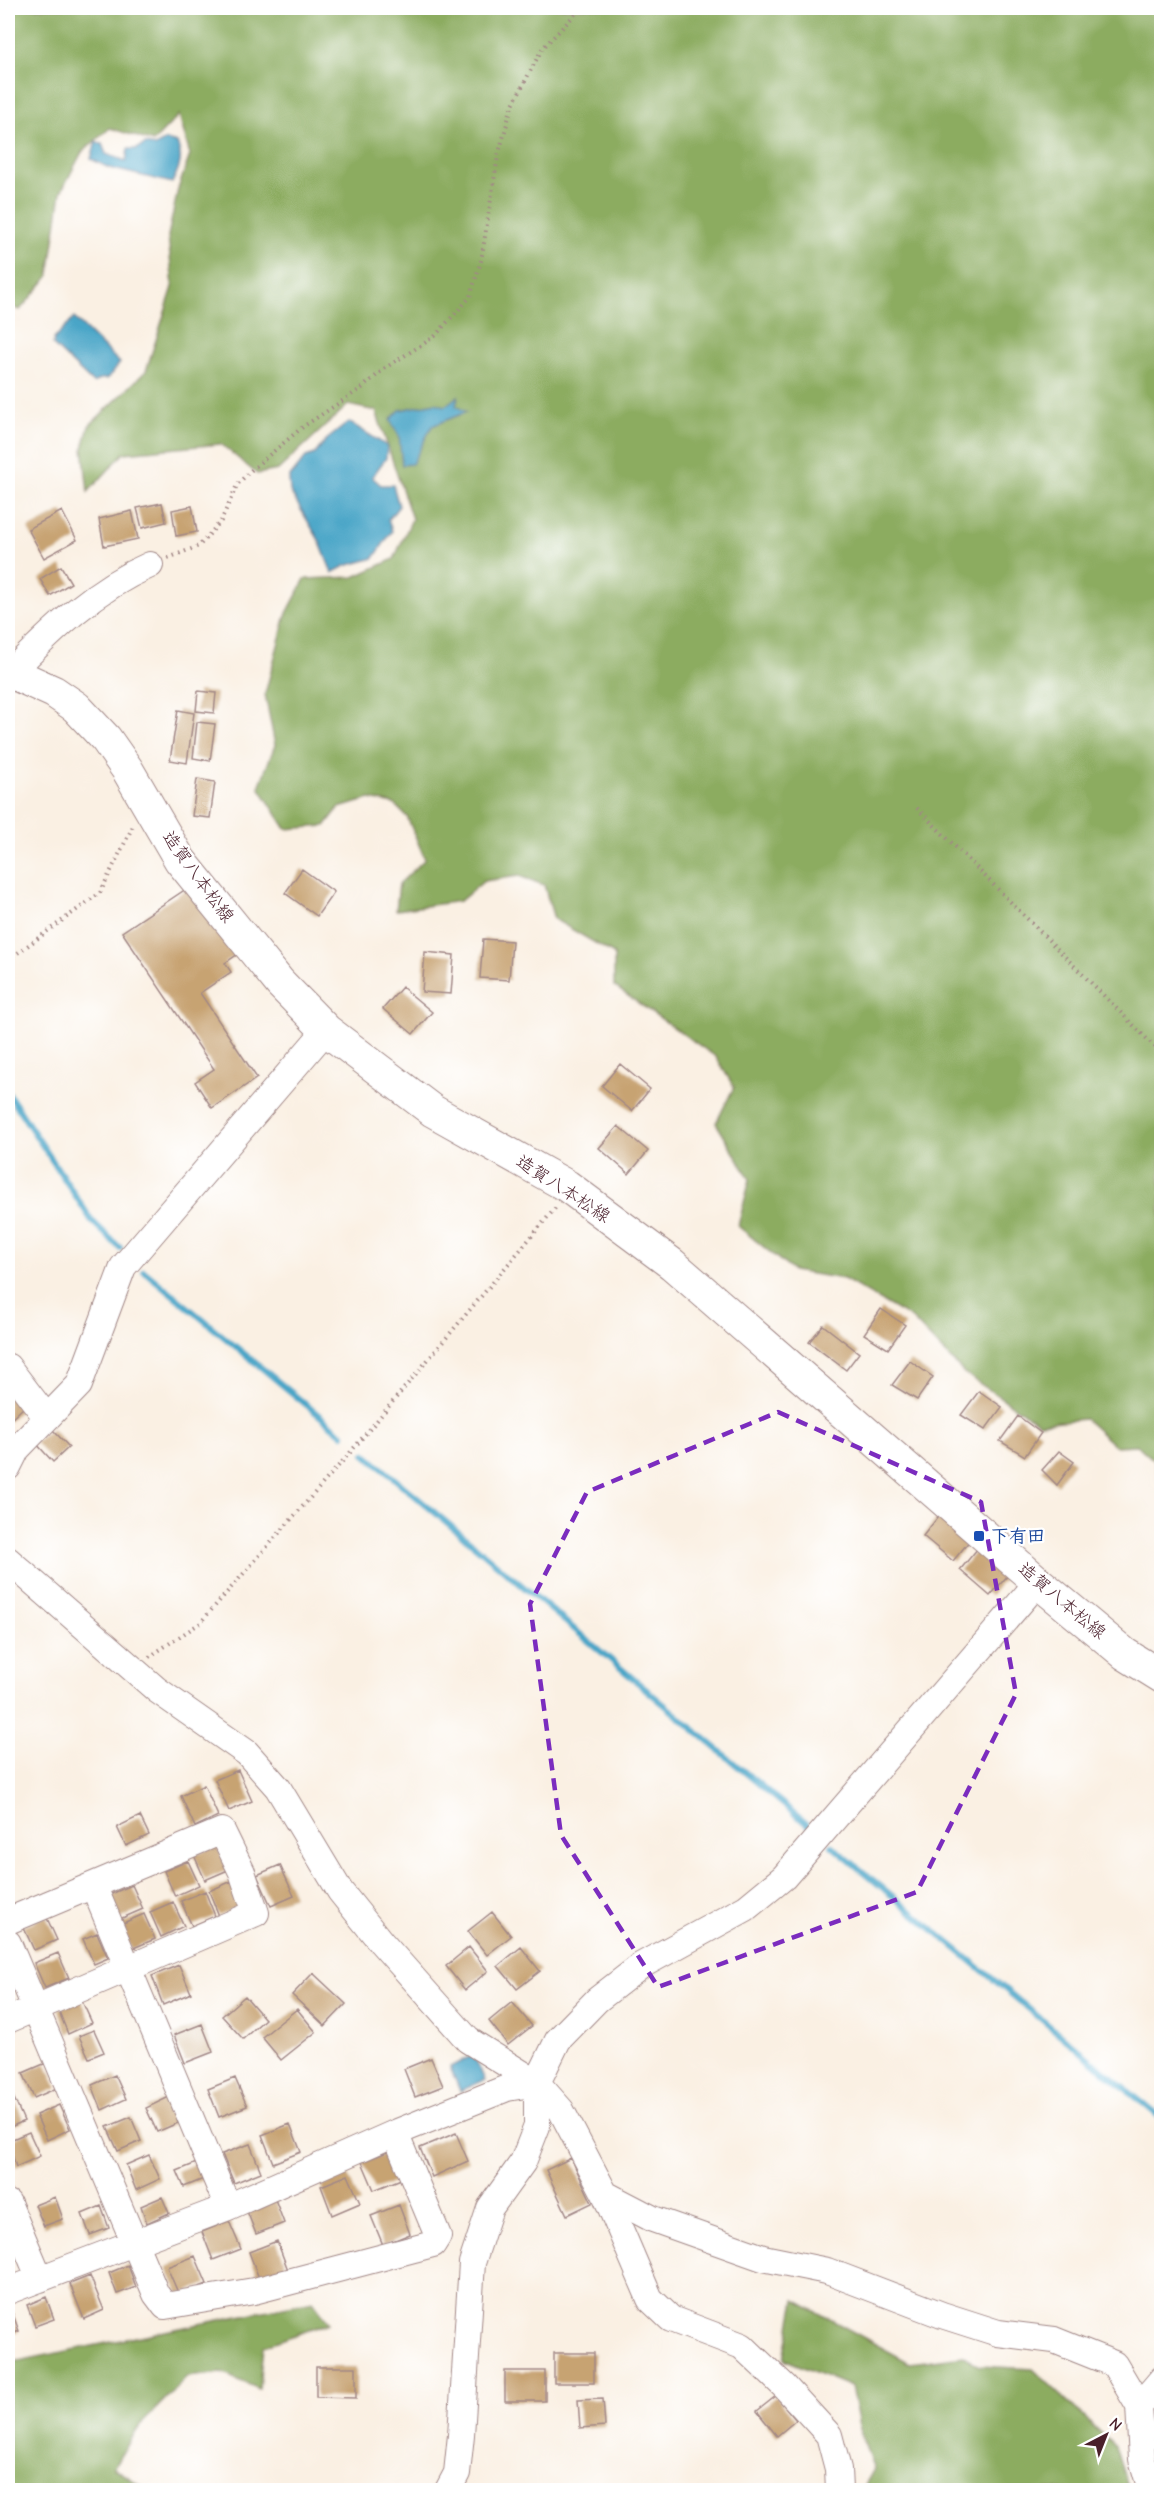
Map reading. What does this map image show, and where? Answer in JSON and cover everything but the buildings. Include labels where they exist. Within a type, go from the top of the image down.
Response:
[{"type":"main road","name":"造賀八本松線","points":[[9,672],[54,692],[76,707],[111,747],[180,860],[280,983],[326,1030],[433,1111],[567,1186],[672,1264],[1038,1582],[1125,1654],[1161,1677]]},
{"type":"street","points":[[9,672],[76,608],[120,578],[150,565]]},
{"type":"street","points":[[8,1467],[17,1449],[79,1385],[123,1268],[326,1030]]},
{"type":"street","points":[[8,1367],[47,1418]]},
{"type":"street","points":[[8,1560],[157,1690],[247,1753],[278,1788],[340,1891],[381,1942],[468,2040],[537,2083],[561,2110],[605,2194],[650,2299],[670,2319],[742,2346],[785,2387],[829,2435],[838,2469],[839,2490]]},
{"type":"street","points":[[448,2490],[457,2473],[461,2434],[471,2263],[490,2208],[523,2162],[537,2126],[537,2083],[558,2040],[597,2000],[642,1965],[746,1908],[784,1878],[1038,1582]]},
{"type":"street","points":[[8,1921],[222,1832],[242,1872],[256,1913],[8,2020]]},
{"type":"street","points":[[94,1887],[228,2207]]},
{"type":"street","points":[[8,1942],[134,2243],[156,2294],[165,2306],[254,2291],[433,2244],[438,2236],[395,2133]]},
{"type":"street","points":[[8,2291],[228,2207],[395,2133],[507,2088],[537,2083]]},
{"type":"street","points":[[605,2194],[653,2219],[762,2258],[827,2271],[942,2315],[998,2333],[1054,2340],[1114,2364],[1139,2406],[1142,2459],[1150,2490]]},
{"type":"street","points":[[8,2203],[40,2279]]},
{"type":"street","points":[[1139,2406],[1161,2379]]},
{"type":"path","points":[[150,565],[199,546],[221,521],[237,485],[249,472],[304,426],[362,388],[385,368],[434,337],[470,297],[481,261],[498,156],[512,106],[542,49],[581,8]]},
{"type":"path","points":[[916,808],[1161,1054]]},
{"type":"path","points":[[8,960],[100,893],[135,821],[153,813]]},
{"type":"path","points":[[133,1667],[200,1623],[348,1455],[560,1202],[567,1186]]},
{"type":"highlighted area","points":[[778,1412],[981,1502],[1016,1694],[917,1892],[658,1987],[561,1835],[530,1604],[587,1492]]},
{"type":"green space","points":[[8,8],[1161,8],[1161,1490],[1155,1461],[1137,1445],[1115,1446],[1085,1419],[1039,1423],[964,1373],[911,1318],[844,1279],[793,1271],[738,1226],[750,1179],[716,1123],[734,1087],[716,1057],[614,986],[614,954],[554,919],[544,885],[519,876],[484,881],[460,901],[396,910],[399,884],[425,859],[407,817],[394,804],[370,799],[339,808],[325,826],[286,829],[259,787],[275,745],[265,694],[286,615],[305,579],[354,577],[394,559],[412,519],[376,411],[348,405],[278,470],[257,474],[221,444],[124,453],[88,492],[83,448],[89,426],[146,371],[173,287],[168,236],[178,189],[190,155],[179,115],[153,142],[110,128],[82,152],[61,192],[49,276],[20,310],[8,306]]},
{"type":"green space","points":[[795,2300],[910,2363],[964,2356],[980,2366],[1033,2369],[1115,2446],[1129,2490],[862,2490],[874,2469],[861,2435],[851,2387],[784,2359]]},
{"type":"green space","points":[[313,2301],[329,2323],[263,2346],[259,2389],[222,2373],[187,2377],[141,2424],[113,2467],[148,2490],[8,2490],[8,2363]]},
{"type":"water","points":[[166,140],[177,143],[180,154],[179,168],[172,183],[109,168],[91,159],[96,141],[102,144],[106,154],[126,161],[128,149],[137,149],[145,144],[155,146]]},
{"type":"water","points":[[74,318],[120,363],[107,379],[100,379],[93,383],[53,345],[54,339]]},
{"type":"water","points":[[458,396],[456,406],[466,412],[432,426],[412,464],[402,465],[399,436],[390,420],[400,410],[436,403],[445,406]]},
{"type":"water","points":[[349,422],[387,446],[386,458],[372,477],[381,485],[393,485],[399,506],[388,520],[392,531],[374,558],[345,566],[332,573],[319,540],[290,491],[289,478],[306,457],[315,454],[325,441]]},
{"type":"water","points":[[473,2055],[485,2080],[460,2091],[450,2067]]},
{"type":"waterway","points":[[8,1093],[92,1221],[120,1248]]},
{"type":"waterway","points":[[144,1271],[343,1435]]},
{"type":"waterway","points":[[365,1454],[808,1825]]},
{"type":"waterway","points":[[832,1846],[1162,2119]]},
{"type":"place","name":"下有田","points":[[979,1536]]}]
